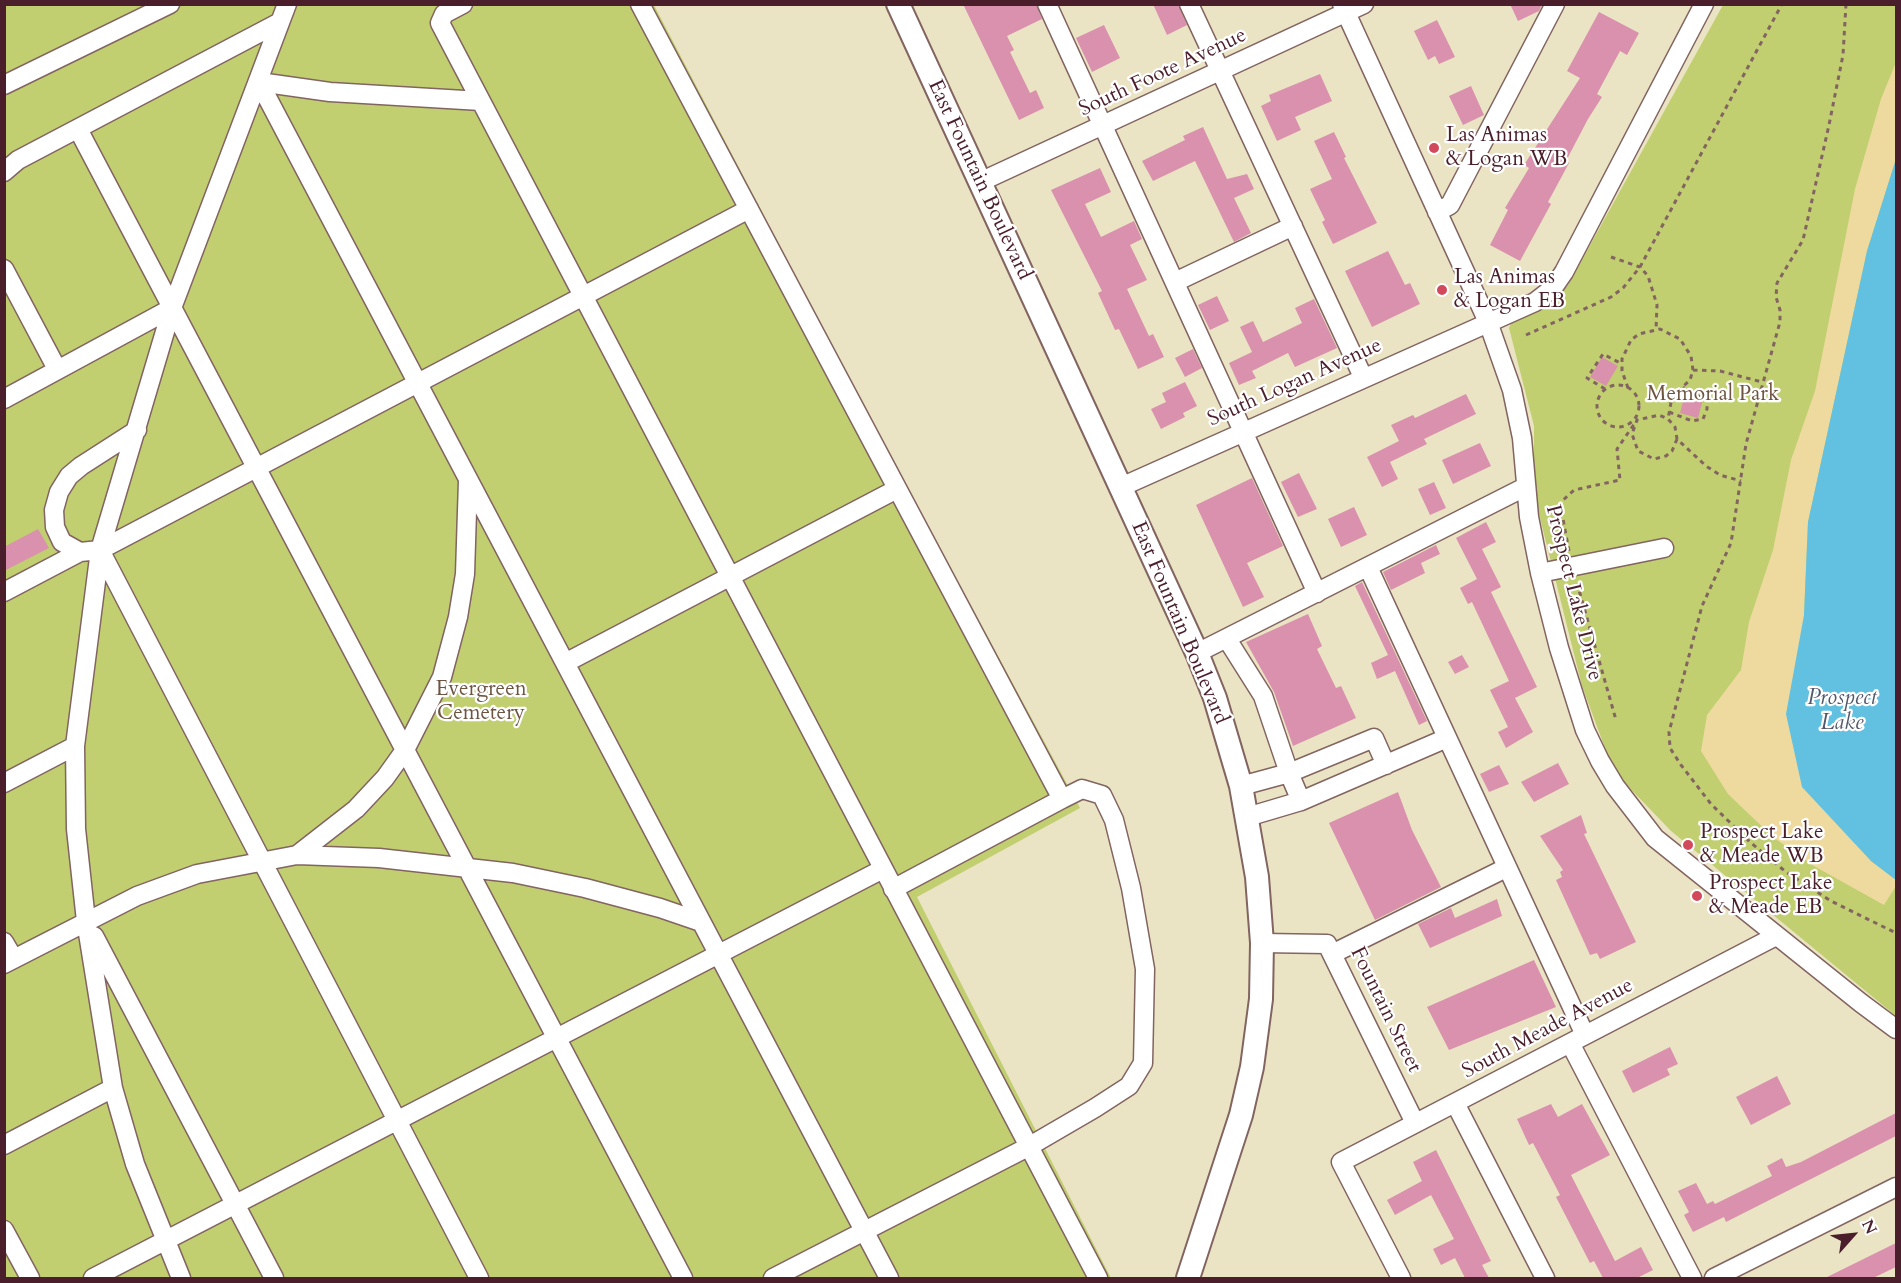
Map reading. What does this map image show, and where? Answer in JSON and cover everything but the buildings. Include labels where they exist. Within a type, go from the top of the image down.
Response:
[{"type":"main road","name":"East Fountain Boulevard","points":[[898,4],[1197,653],[1215,698],[1241,786],[1257,877],[1262,943],[1261,999],[1252,1067],[1241,1115],[1188,1278]]},
{"type":"street","points":[[4,85],[170,4]]},
{"type":"street","points":[[181,1278],[135,1164],[113,1088],[86,921],[76,829],[75,746],[100,550],[172,308],[287,4]]},
{"type":"street","points":[[463,4],[444,14],[440,23],[1098,1278]]},
{"type":"street","points":[[640,4],[1062,799]]},
{"type":"street","points":[[1047,4],[1317,593]]},
{"type":"street","points":[[1189,4],[1363,377]]},
{"type":"street","name":"South Foote Avenue","points":[[980,182],[1220,71],[1343,9],[1364,4]]},
{"type":"street","points":[[1437,212],[1450,205],[1555,4]]},
{"type":"street","points":[[1488,322],[1535,302],[1553,288],[1564,272],[1704,4]]},
{"type":"street","name":"Prospect Lake Drive","points":[[1343,9],[1488,322],[1518,413],[1525,487],[1540,573],[1559,648],[1585,729],[1615,786],[1655,838],[1896,1029]]},
{"type":"street","points":[[4,172],[18,160],[280,22]]},
{"type":"street","points":[[259,82],[330,92],[481,101]]},
{"type":"street","points":[[259,82],[889,1278]]},
{"type":"street","points":[[78,129],[683,1278]]},
{"type":"street","points":[[4,592],[80,552],[100,550],[749,209]]},
{"type":"street","points":[[1175,282],[1293,226]]},
{"type":"street","points":[[4,269],[57,369]]},
{"type":"street","points":[[4,399],[172,308]]},
{"type":"street","name":"South Logan Avenue","points":[[1121,487],[1488,322]]},
{"type":"street","points":[[80,552],[62,542],[55,527],[54,510],[59,492],[69,476],[81,466],[137,430]]},
{"type":"street","points":[[297,855],[356,809],[385,778],[405,750],[442,677],[458,616],[465,574],[468,478]]},
{"type":"street","points":[[1197,653],[1525,487]]},
{"type":"street","points":[[565,663],[897,489]]},
{"type":"street","points":[[1540,573],[1664,548]]},
{"type":"street","points":[[100,550],[478,1278]]},
{"type":"street","points":[[1368,567],[1506,868],[1578,1039],[1692,1278]]},
{"type":"street","points":[[1227,639],[1263,696],[1301,801]]},
{"type":"street","points":[[1241,786],[1289,773],[1374,738],[1386,765]]},
{"type":"street","points":[[1247,817],[1301,801],[1447,738]]},
{"type":"street","points":[[4,783],[75,746]]},
{"type":"street","points":[[773,1278],[1028,1147],[1129,1086],[1143,1063],[1145,969],[1131,888],[1114,820],[1102,795],[1082,789],[893,889]]},
{"type":"street","points":[[4,942],[9,962],[137,896],[197,874],[259,860],[297,855],[379,858],[513,873],[585,888],[660,908],[701,922]]},
{"type":"street","points":[[1332,954],[1506,868]]},
{"type":"street","points":[[93,1278],[883,869]]},
{"type":"street","points":[[86,921],[274,1278]]},
{"type":"street","name":"South Meade Avenue","points":[[1401,1278],[1341,1162],[1776,936]]},
{"type":"street","name":"Fountain Street","points":[[1262,943],[1327,944],[1415,1123]]},
{"type":"street","points":[[4,1145],[113,1088]]},
{"type":"street","points":[[1455,1103],[1545,1278]]},
{"type":"street","points":[[1714,1278],[1896,1188]]},
{"type":"street","points":[[4,1230],[30,1278]]},
{"type":"path","points":[[1526,335],[1611,297],[1623,288],[1640,267],[1782,4]]},
{"type":"path","points":[[1846,4],[1843,55],[1830,125],[1803,240],[1777,283],[1776,297],[1780,310],[1780,322],[1746,444],[1731,543],[1702,606],[1671,724],[1670,748],[1711,804],[1777,864],[1831,901],[1896,933]]},
{"type":"path","points":[[1611,257],[1640,267],[1648,276],[1657,305],[1656,330]]},
{"type":"path","points":[[1628,388],[1622,364],[1626,347],[1631,340],[1639,334],[1656,330],[1672,333],[1680,339],[1691,356],[1693,370],[1683,387],[1672,397],[1668,419]]},
{"type":"path","points":[[1605,389],[1587,378],[1603,354],[1622,364]]},
{"type":"path","points":[[1693,370],[1720,371],[1763,382]]},
{"type":"path","points":[[1628,388],[1616,385],[1605,389],[1597,404],[1599,416],[1604,422],[1622,427],[1637,420],[1659,415],[1668,419],[1675,427],[1677,439],[1672,451],[1666,456],[1654,459],[1646,457],[1633,444],[1632,434],[1637,420],[1637,397],[1628,388]]},
{"type":"path","points":[[1670,412],[1692,421],[1703,419],[1707,401],[1683,387]]},
{"type":"path","points":[[1677,439],[1706,466],[1720,475],[1741,482]]},
{"type":"green space","name":"Evergreen Cemetery","points":[[5,5],[654,5],[873,424],[1080,808],[917,897],[1111,1278],[5,1278]]},
{"type":"green space","name":"Memorial Park","points":[[1723,5],[1896,5],[1896,1016],[1671,831],[1623,781],[1609,759],[1582,686],[1538,510],[1534,477],[1534,426],[1509,328],[1512,321],[1544,304],[1568,285]]},
{"type":"sand","points":[[1896,62],[1896,159],[1867,251],[1808,522],[1804,615],[1871,861],[1896,880],[1896,886],[1884,905],[1814,866],[1773,837],[1728,794],[1701,751],[1707,715],[1741,670],[1749,622],[1773,550],[1791,460],[1815,391],[1855,189],[1881,99]]},
{"type":"water","name":"Prospect Lake","points":[[1896,159],[1896,880],[1871,861],[1802,787],[1786,714],[1804,615],[1808,522],[1867,251]]},
{"type":"place","name":"Las Animas & Logan WB","points":[[1434,148]]},
{"type":"place","name":"Las Animas & Logan EB","points":[[1442,290]]},
{"type":"place","name":"Prospect Lake & Meade WB","points":[[1688,845]]},
{"type":"place","name":"Prospect Lake & Meade EB","points":[[1697,896]]}]
